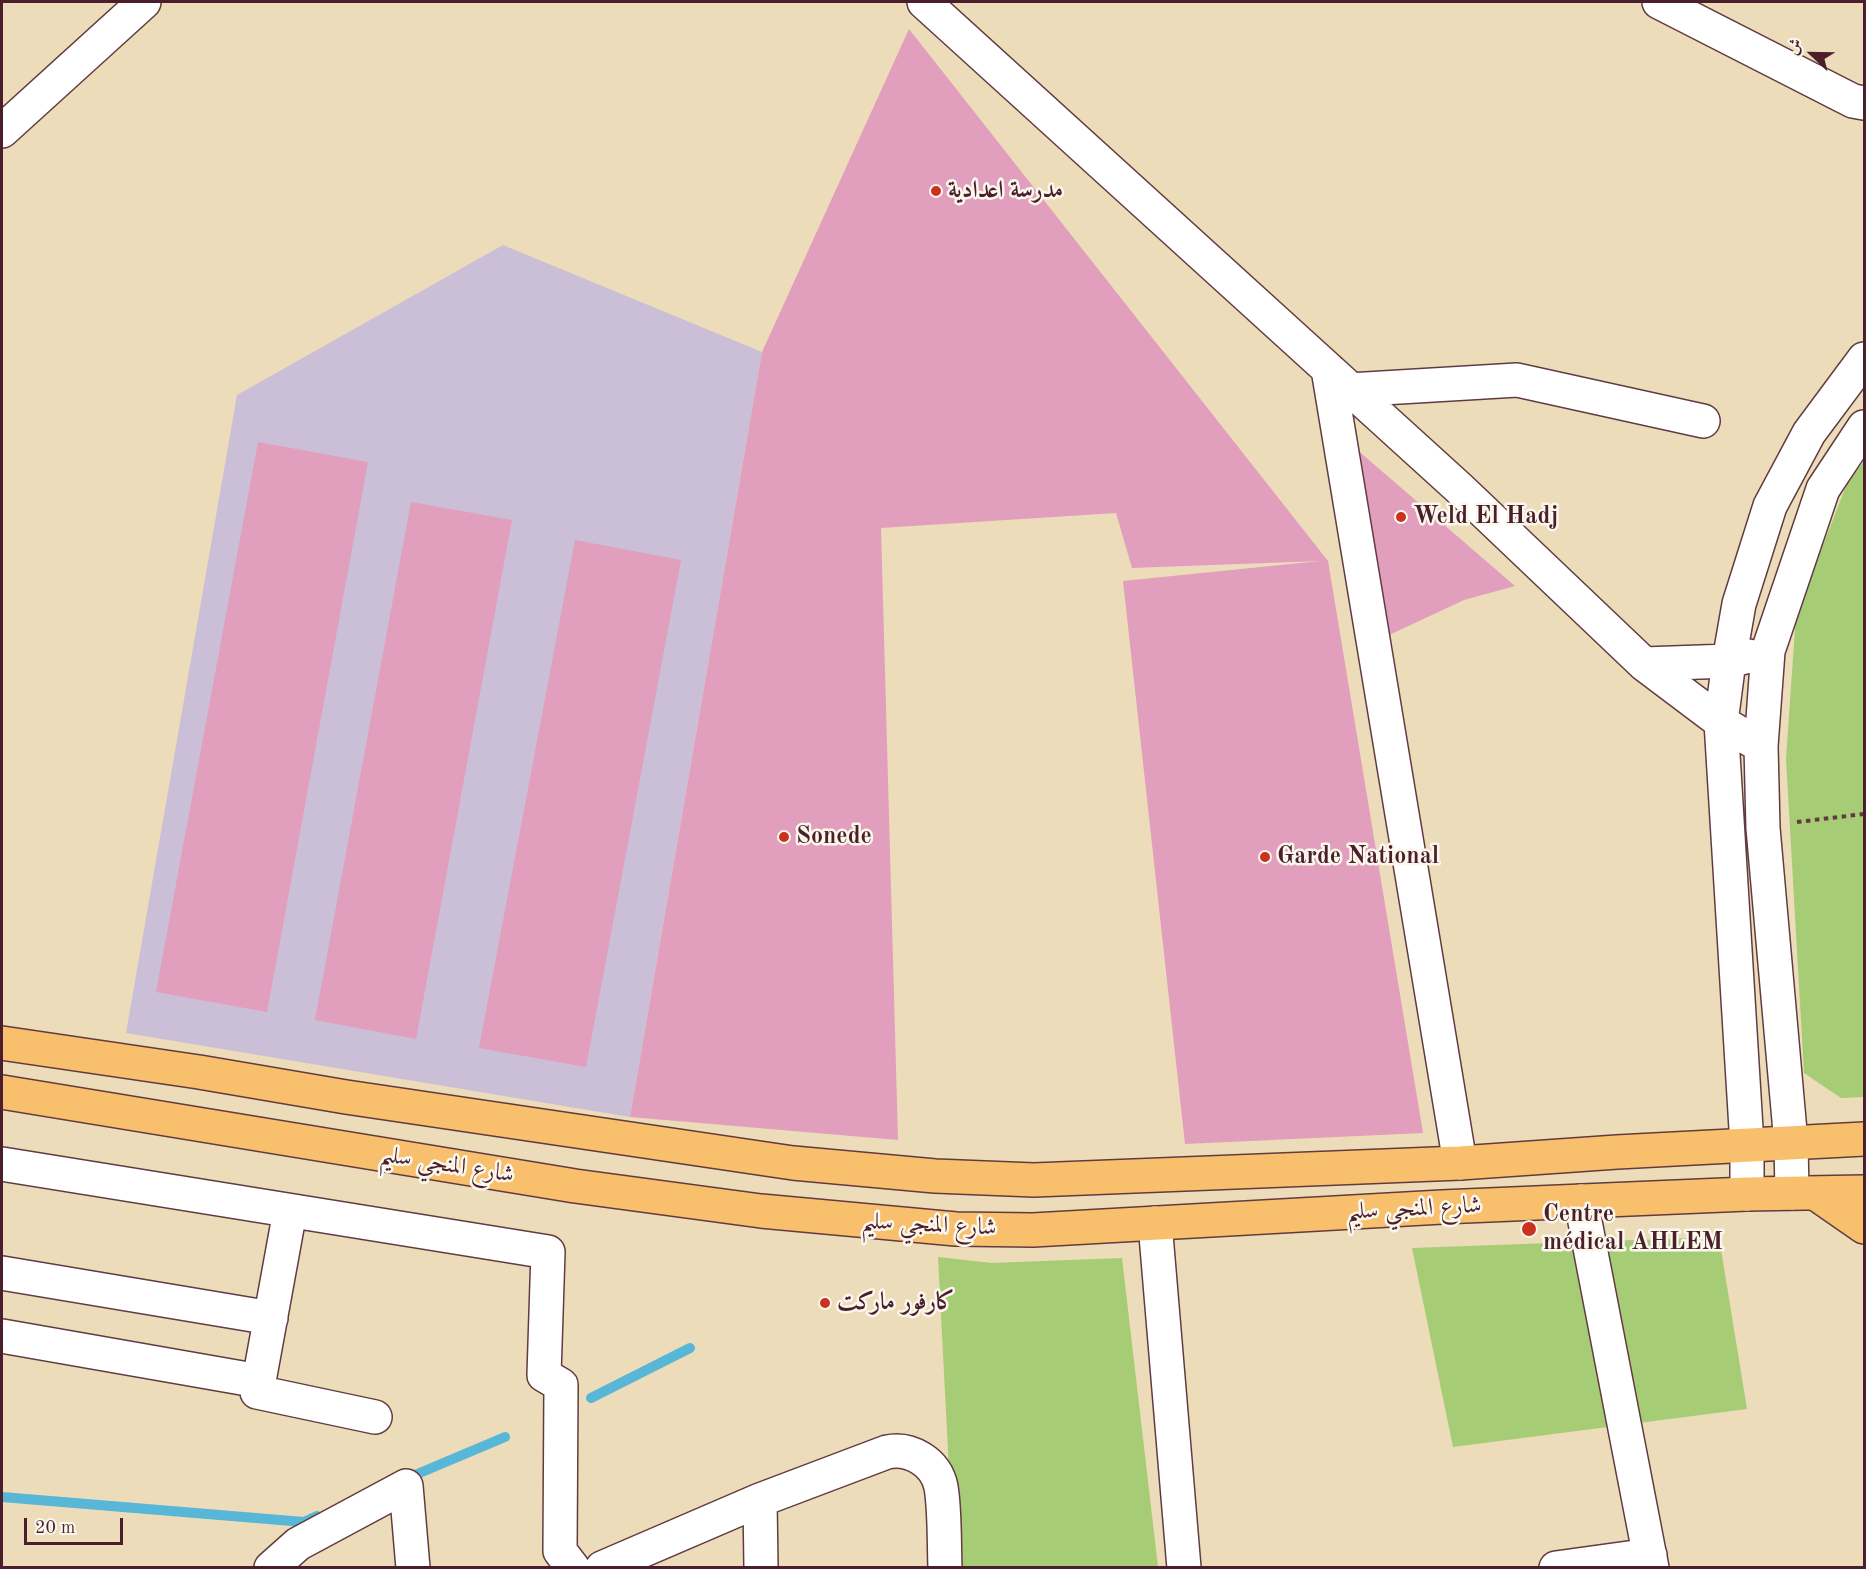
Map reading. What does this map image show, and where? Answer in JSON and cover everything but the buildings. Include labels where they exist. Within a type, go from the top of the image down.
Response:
[{"type":"main road","name":"شارع المنجي سليم","points":[[2,1043],[793,1163],[935,1176],[1034,1180],[1460,1163],[1864,1139]]},
{"type":"main road","name":"شارع المنجي سليم","points":[[2,1092],[575,1186],[761,1211],[956,1229],[1033,1230],[1442,1207],[1747,1194],[1864,1192]]},
{"type":"main road","points":[[1804,1193],[1864,1227]]},
{"type":"street","points":[[2,131],[144,2]]},
{"type":"street","points":[[924,2],[1459,488],[1644,664],[1721,722],[1761,746]]},
{"type":"street","points":[[1659,2],[1853,101],[1864,103]]},
{"type":"street","points":[[1747,1194],[1747,1145],[1721,722],[1729,661],[1739,604],[1770,506],[1809,433],[1864,359]]},
{"type":"street","points":[[1339,379],[1517,380],[1703,421]]},
{"type":"street","points":[[1339,379],[1460,1163]]},
{"type":"street","points":[[1804,1193],[1791,1143],[1763,828],[1761,746],[1768,651],[1822,489],[1864,428]]},
{"type":"street","points":[[1644,664],[1729,661],[1768,651]]},
{"type":"street","points":[[2,1164],[548,1252],[544,1375],[561,1385],[560,1551],[573,1568]]},
{"type":"street","points":[[1556,1568],[1651,1561],[1581,1201]]},
{"type":"street","points":[[290,1210],[256,1392],[375,1417]]},
{"type":"street","points":[[1155,1223],[1184,1568]]},
{"type":"street","points":[[2,1273],[271,1318]]},
{"type":"street","points":[[2,1336],[259,1381]]},
{"type":"street","points":[[602,1568],[760,1500],[897,1450],[910,1452],[923,1459],[935,1472],[941,1485],[945,1568]]},
{"type":"street","points":[[271,1568],[297,1544],[406,1486],[412,1568]]},
{"type":"street","points":[[760,1500],[761,1568]]},
{"type":"path","points":[[1763,828],[1864,814]]},
{"type":"shaded area","points":[[503,245],[762,352],[630,1117],[126,1033],[237,395]]},
{"type":"green space","points":[[1864,461],[1864,1097],[1841,1098],[1804,1073],[1786,759],[1796,614],[1848,481]]},
{"type":"green space","points":[[1719,1237],[1747,1409],[1453,1447],[1412,1248]]},
{"type":"green space","points":[[938,1257],[992,1263],[1122,1258],[1158,1567],[954,1567]]},
{"type":"waterway","points":[[591,1398],[690,1348]]},
{"type":"waterway","points":[[403,1480],[505,1437]]},
{"type":"waterway","points":[[2,1497],[304,1522],[317,1516]]},
{"type":"place","name":"مدرسة اعدادية","points":[[936,191]]},
{"type":"place","name":"Weld El Hadj","points":[[1401,517]]},
{"type":"place","name":"Sonede","points":[[784,837]]},
{"type":"place","name":"Garde National","points":[[1265,857]]},
{"type":"place","name":"Centre médical AHLEM","points":[[1529,1229]]},
{"type":"place","name":"كارفور ماركت","points":[[825,1303]]}]
